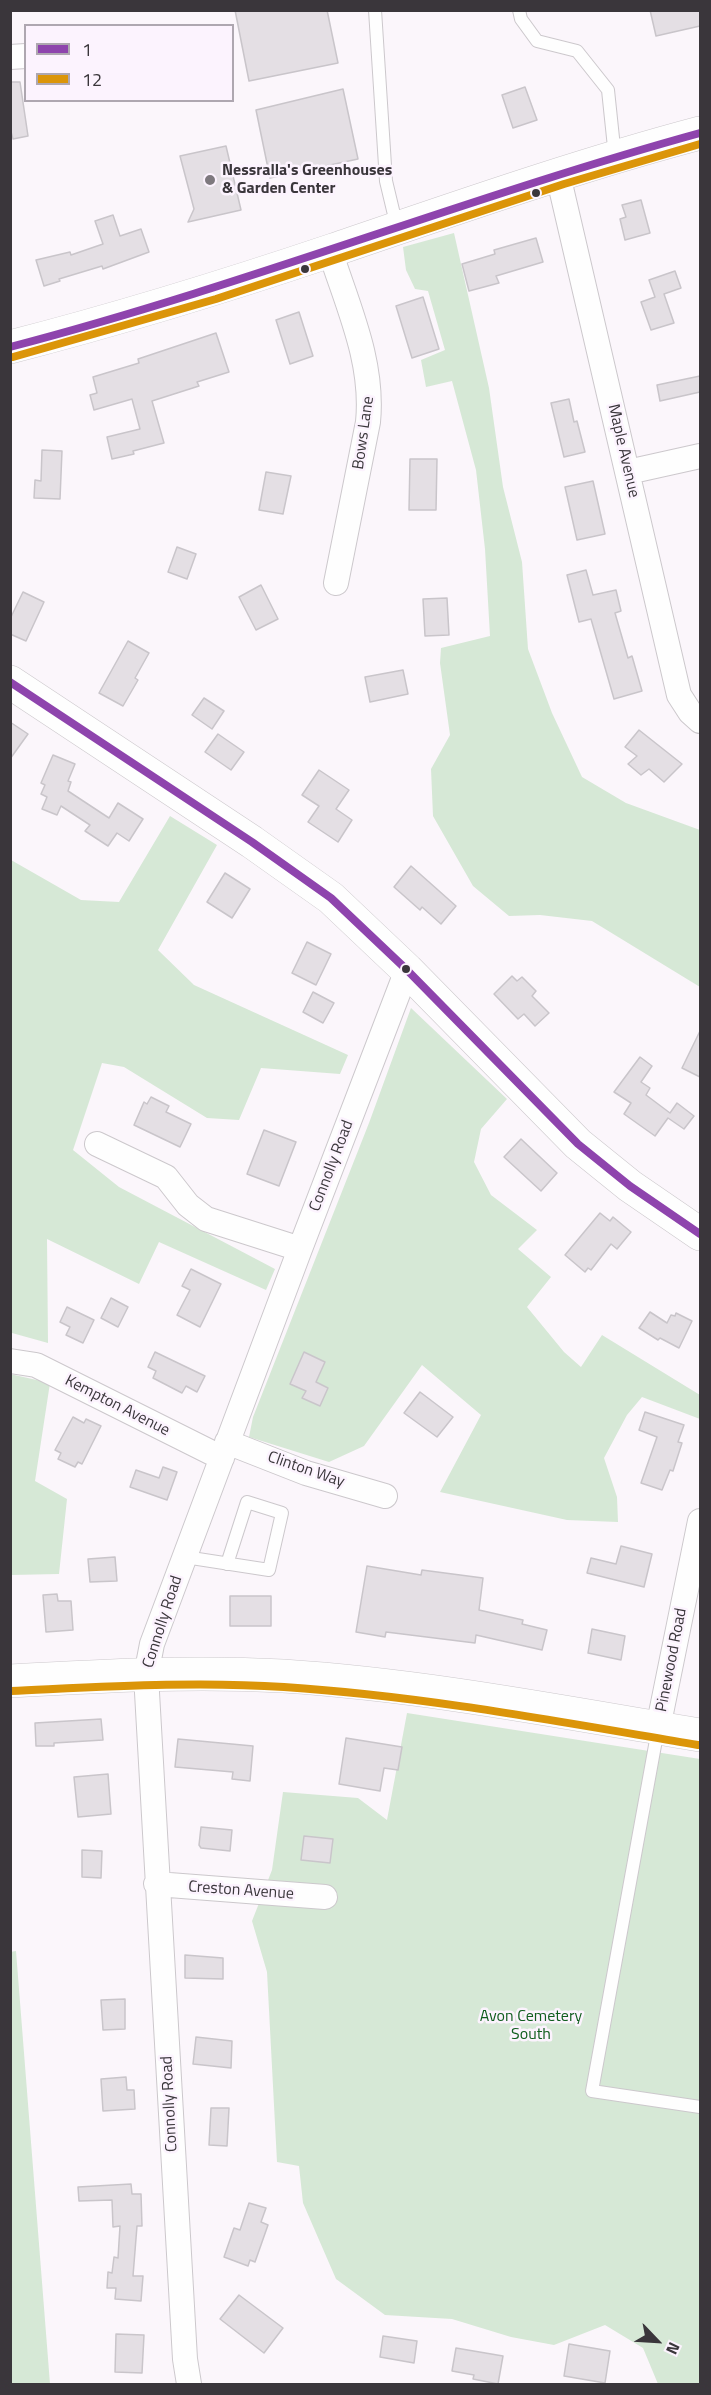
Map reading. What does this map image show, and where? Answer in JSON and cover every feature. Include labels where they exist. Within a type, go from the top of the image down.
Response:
[{"type":"main road","points":[[10,347],[134,314],[558,175],[700,133]]},
{"type":"main road","points":[[10,682],[58,711],[298,873],[331,898],[407,970],[578,1144],[630,1186],[700,1234]]},
{"type":"main road","points":[[10,1681],[146,1675],[282,1676],[351,1682],[474,1698],[700,1735]]},
{"type":"street","name":"Maple Avenue","points":[[558,175],[679,695],[690,712],[700,721]]},
{"type":"street","name":"Bows Lane","points":[[330,251],[360,342],[368,371],[371,396],[368,422],[336,583]]},
{"type":"street","points":[[628,472],[700,456]]},
{"type":"street","name":"Connolly Road","points":[[196,2384],[185,2359],[156,1884],[146,1675],[152,1644],[407,970]]},
{"type":"street","points":[[97,1144],[166,1177],[188,1205],[206,1220],[300,1249]]},
{"type":"street","name":"Kempton Avenue","points":[[10,1361],[36,1365],[225,1450]]},
{"type":"street","name":"Clinton Way","points":[[225,1450],[385,1496]]},
{"type":"street","name":"Pinewood Road","points":[[658,1728],[700,1521]]},
{"type":"street","name":"Creston Avenue","points":[[156,1884],[326,1897]]},
{"type":"lane","points":[[375,10],[386,181],[397,228]]},
{"type":"lane","points":[[519,10],[521,19],[537,40],[577,51],[608,90],[615,157]]},
{"type":"lane","points":[[185,1557],[269,1570],[282,1513],[247,1502],[228,1563]]},
{"type":"lane","points":[[658,1728],[592,2091],[700,2107]]},
{"type":"green space","points":[[454,233],[489,388],[503,487],[522,562],[528,649],[552,713],[582,777],[626,803],[700,830],[700,987],[592,921],[540,915],[509,916],[473,886],[433,816],[431,769],[450,735],[440,663],[441,648],[490,636],[485,549],[476,470],[452,381],[426,387],[421,360],[445,350],[428,291],[415,289],[406,270],[403,247]]},
{"type":"green space","points":[[170,816],[217,845],[158,950],[194,985],[348,1055],[340,1074],[261,1068],[239,1120],[207,1118],[124,1067],[102,1063],[73,1150],[119,1187],[275,1269],[266,1290],[159,1242],[139,1284],[47,1239],[48,1343],[12,1333],[11,860],[81,900],[119,902]]},
{"type":"green space","points":[[411,1008],[507,1099],[481,1129],[474,1162],[491,1195],[537,1230],[518,1249],[551,1277],[527,1307],[564,1352],[581,1367],[602,1335],[700,1395],[700,1419],[642,1397],[627,1415],[604,1458],[617,1497],[618,1522],[567,1520],[440,1492],[481,1415],[422,1365],[364,1446],[329,1462],[249,1437],[253,1417],[369,1123]]},
{"type":"green space","points":[[10,1374],[50,1383],[35,1481],[67,1499],[59,1574],[11,1575]]},
{"type":"green space","name":"Avon Cemetery South","points":[[407,1713],[700,1759],[700,2384],[658,2384],[643,2348],[605,2325],[554,2345],[511,2337],[452,2319],[385,2315],[336,2279],[303,2203],[299,2166],[277,2162],[267,1972],[252,1921],[272,1870],[283,1792],[358,1798],[387,1820]]},
{"type":"green space","points":[[16,1951],[50,2384],[11,2384],[10,1952]]},
{"type":"building","points":[[235,10],[327,10],[338,63],[249,81]]},
{"type":"building","points":[[650,10],[700,10],[700,26],[656,36]]},
{"type":"building","points":[[10,82],[20,82],[28,136],[13,139],[10,128]]},
{"type":"building","points":[[525,87],[537,120],[513,128],[502,95]]},
{"type":"building","points":[[343,89],[358,159],[270,178],[256,110]]},
{"type":"building","name":"Nessralla's Greenhouses & Garden Center","points":[[226,146],[241,210],[188,222],[194,209],[180,156]]},
{"type":"building","points":[[641,200],[650,233],[625,240],[620,219],[626,217],[622,205]]},
{"type":"building","points":[[113,215],[120,236],[141,229],[149,252],[103,269],[102,266],[59,279],[60,281],[44,286],[36,260],[70,252],[71,255],[103,244],[95,221]]},
{"type":"building","points":[[536,238],[543,262],[496,276],[499,283],[469,291],[462,264],[495,254],[494,250]]},
{"type":"building","points":[[675,271],[681,288],[664,294],[674,323],[651,330],[641,302],[655,297],[649,280]]},
{"type":"building","points":[[423,297],[439,349],[412,358],[396,306]]},
{"type":"building","points":[[299,312],[313,356],[290,364],[276,320]]},
{"type":"building","points":[[216,333],[229,372],[197,382],[199,386],[152,401],[164,443],[112,459],[107,437],[140,429],[132,399],[94,410],[90,395],[97,393],[93,377],[139,363],[138,359]]},
{"type":"building","points":[[700,376],[700,392],[660,401],[657,385]]},
{"type":"building","points":[[569,399],[574,422],[577,421],[585,452],[564,457],[551,403]]},
{"type":"building","points":[[42,450],[62,451],[60,499],[34,498],[35,480],[41,481]]},
{"type":"building","points":[[410,459],[437,459],[436,510],[409,510]]},
{"type":"building","points":[[266,472],[291,476],[283,514],[259,510]]},
{"type":"building","points":[[593,481],[605,534],[577,540],[565,487]]},
{"type":"building","points":[[177,547],[196,554],[187,579],[168,572]]},
{"type":"building","points":[[586,570],[593,595],[616,590],[621,611],[615,613],[628,658],[632,656],[642,691],[614,699],[591,619],[579,622],[567,575]]},
{"type":"building","points":[[261,585],[278,619],[256,630],[239,597]]},
{"type":"building","points":[[23,592],[44,602],[26,641],[10,634],[10,619]]},
{"type":"building","points":[[447,598],[449,635],[425,636],[423,599]]},
{"type":"building","points":[[128,641],[149,653],[135,678],[138,680],[123,706],[99,693]]},
{"type":"building","points":[[403,670],[408,694],[370,702],[365,677]]},
{"type":"building","points":[[204,698],[224,711],[212,729],[192,715]]},
{"type":"building","points":[[10,722],[28,734],[10,759]]},
{"type":"building","points":[[639,730],[682,764],[664,782],[649,769],[641,775],[628,764],[637,756],[625,747]]},
{"type":"building","points":[[218,734],[244,752],[231,770],[205,752]]},
{"type":"building","points":[[53,755],[75,764],[68,781],[71,782],[68,791],[109,818],[118,803],[143,819],[129,841],[117,833],[108,846],[85,831],[90,825],[61,806],[57,815],[42,809],[47,797],[41,794],[45,785],[41,783]]},
{"type":"building","points":[[319,770],[349,790],[336,809],[352,820],[338,842],[308,822],[319,806],[302,795]]},
{"type":"building","points":[[411,866],[456,906],[441,924],[422,907],[420,910],[394,887]]},
{"type":"building","points":[[225,873],[250,889],[232,918],[207,902]]},
{"type":"building","points":[[307,942],[331,954],[316,985],[292,973]]},
{"type":"building","points":[[512,976],[517,981],[522,977],[536,991],[532,996],[549,1013],[535,1026],[524,1014],[518,1019],[494,994]]},
{"type":"building","points":[[313,992],[334,1003],[323,1023],[303,1012]]},
{"type":"building","points":[[700,1031],[700,1077],[682,1068]]},
{"type":"building","points":[[640,1057],[652,1066],[641,1082],[650,1088],[646,1095],[670,1113],[677,1103],[694,1116],[684,1129],[668,1118],[655,1136],[624,1114],[631,1103],[614,1092]]},
{"type":"building","points":[[151,1097],[169,1106],[166,1112],[191,1124],[180,1147],[134,1125],[144,1102],[147,1104]]},
{"type":"building","points":[[264,1130],[296,1142],[279,1186],[247,1174]]},
{"type":"building","points":[[521,1139],[557,1173],[541,1191],[504,1157]]},
{"type":"building","points":[[600,1213],[610,1221],[613,1217],[631,1232],[617,1249],[611,1244],[591,1270],[588,1268],[585,1272],[565,1255]]},
{"type":"building","points":[[191,1269],[221,1284],[200,1327],[177,1315],[190,1290],[182,1286]]},
{"type":"building","points":[[111,1298],[128,1307],[118,1327],[101,1318]]},
{"type":"building","points":[[67,1307],[94,1320],[83,1343],[66,1335],[70,1327],[60,1322]]},
{"type":"building","points":[[650,1312],[667,1323],[671,1315],[675,1316],[676,1313],[692,1321],[679,1348],[660,1338],[658,1340],[639,1328]]},
{"type":"building","points":[[155,1352],[205,1376],[197,1392],[186,1386],[182,1393],[153,1378],[156,1371],[148,1367]]},
{"type":"building","points":[[304,1352],[325,1362],[316,1382],[328,1388],[320,1406],[302,1398],[306,1391],[290,1384]]},
{"type":"building","points":[[420,1392],[453,1417],[437,1437],[404,1413]]},
{"type":"building","points":[[645,1412],[684,1425],[678,1442],[682,1443],[673,1471],[670,1470],[662,1490],[641,1483],[657,1437],[639,1430]]},
{"type":"building","points":[[73,1417],[84,1423],[86,1419],[101,1426],[82,1464],[78,1462],[75,1467],[58,1459],[61,1453],[55,1450]]},
{"type":"building","points":[[163,1467],[177,1472],[167,1500],[130,1487],[136,1470],[159,1478]]},
{"type":"building","points":[[621,1546],[652,1554],[644,1587],[587,1573],[591,1558],[616,1564]]},
{"type":"building","points":[[115,1557],[117,1581],[90,1582],[88,1559]]},
{"type":"building","points":[[367,1566],[421,1575],[422,1570],[483,1578],[479,1610],[523,1620],[522,1624],[547,1630],[542,1650],[476,1635],[475,1643],[386,1632],[385,1637],[356,1632]]},
{"type":"building","points":[[57,1594],[58,1601],[71,1601],[73,1630],[46,1632],[43,1595]]},
{"type":"building","points":[[230,1596],[271,1596],[271,1626],[230,1626]]},
{"type":"building","points":[[592,1629],[625,1636],[621,1660],[588,1653]]},
{"type":"building","points":[[101,1719],[103,1740],[36,1746],[35,1723]]},
{"type":"building","points":[[346,1738],[402,1747],[398,1770],[384,1768],[380,1791],[339,1784]]},
{"type":"building","points":[[178,1739],[253,1746],[250,1781],[232,1779],[233,1772],[175,1767]]},
{"type":"building","points":[[108,1774],[111,1814],[78,1817],[74,1777]]},
{"type":"building","points":[[201,1827],[232,1830],[230,1851],[201,1848],[199,1845]]},
{"type":"building","points":[[304,1836],[333,1839],[330,1863],[301,1860]]},
{"type":"building","points":[[82,1850],[102,1851],[101,1878],[82,1877]]},
{"type":"building","points":[[185,1955],[223,1958],[223,1979],[185,1978]]},
{"type":"building","points":[[125,1999],[125,2029],[103,2030],[101,2000]]},
{"type":"building","points":[[196,2037],[232,2041],[231,2068],[193,2064]]},
{"type":"building","points":[[126,2077],[127,2090],[134,2090],[135,2109],[103,2111],[101,2079]]},
{"type":"building","points":[[211,2108],[229,2108],[227,2146],[209,2145]]},
{"type":"building","points":[[131,2184],[132,2194],[141,2194],[142,2226],[137,2226],[133,2276],[143,2276],[141,2301],[115,2299],[116,2288],[107,2288],[108,2272],[112,2273],[114,2257],[118,2258],[120,2226],[113,2227],[112,2200],[79,2201],[78,2187]]},
{"type":"building","points":[[249,2203],[266,2208],[261,2222],[268,2225],[255,2262],[250,2260],[248,2266],[224,2257],[234,2228],[240,2230]]},
{"type":"building","points":[[239,2295],[283,2328],[264,2353],[220,2319]]},
{"type":"building","points":[[116,2334],[144,2335],[142,2373],[115,2372]]},
{"type":"building","points":[[383,2336],[417,2341],[414,2363],[380,2357]]},
{"type":"building","points":[[569,2344],[610,2351],[605,2383],[564,2376]]},
{"type":"building","points":[[456,2348],[503,2356],[498,2384],[473,2379],[474,2375],[452,2371]]},
{"type":"transit line","name":"1","points":[[10,347],[184,297],[527,185],[700,133]]},
{"type":"transit line","name":"12","points":[[13,357],[216,299],[564,184],[700,144]]},
{"type":"transit line","name":"1","points":[[10,682],[252,842],[331,898],[407,970],[578,1144],[630,1186],[700,1234]]},
{"type":"transit line","name":"12","points":[[11,1691],[181,1685],[250,1685],[336,1691],[440,1703],[698,1745]]},
{"type":"place","name":"Nessralla's Greenhouses & Garden Center","points":[[210,180]]}]
